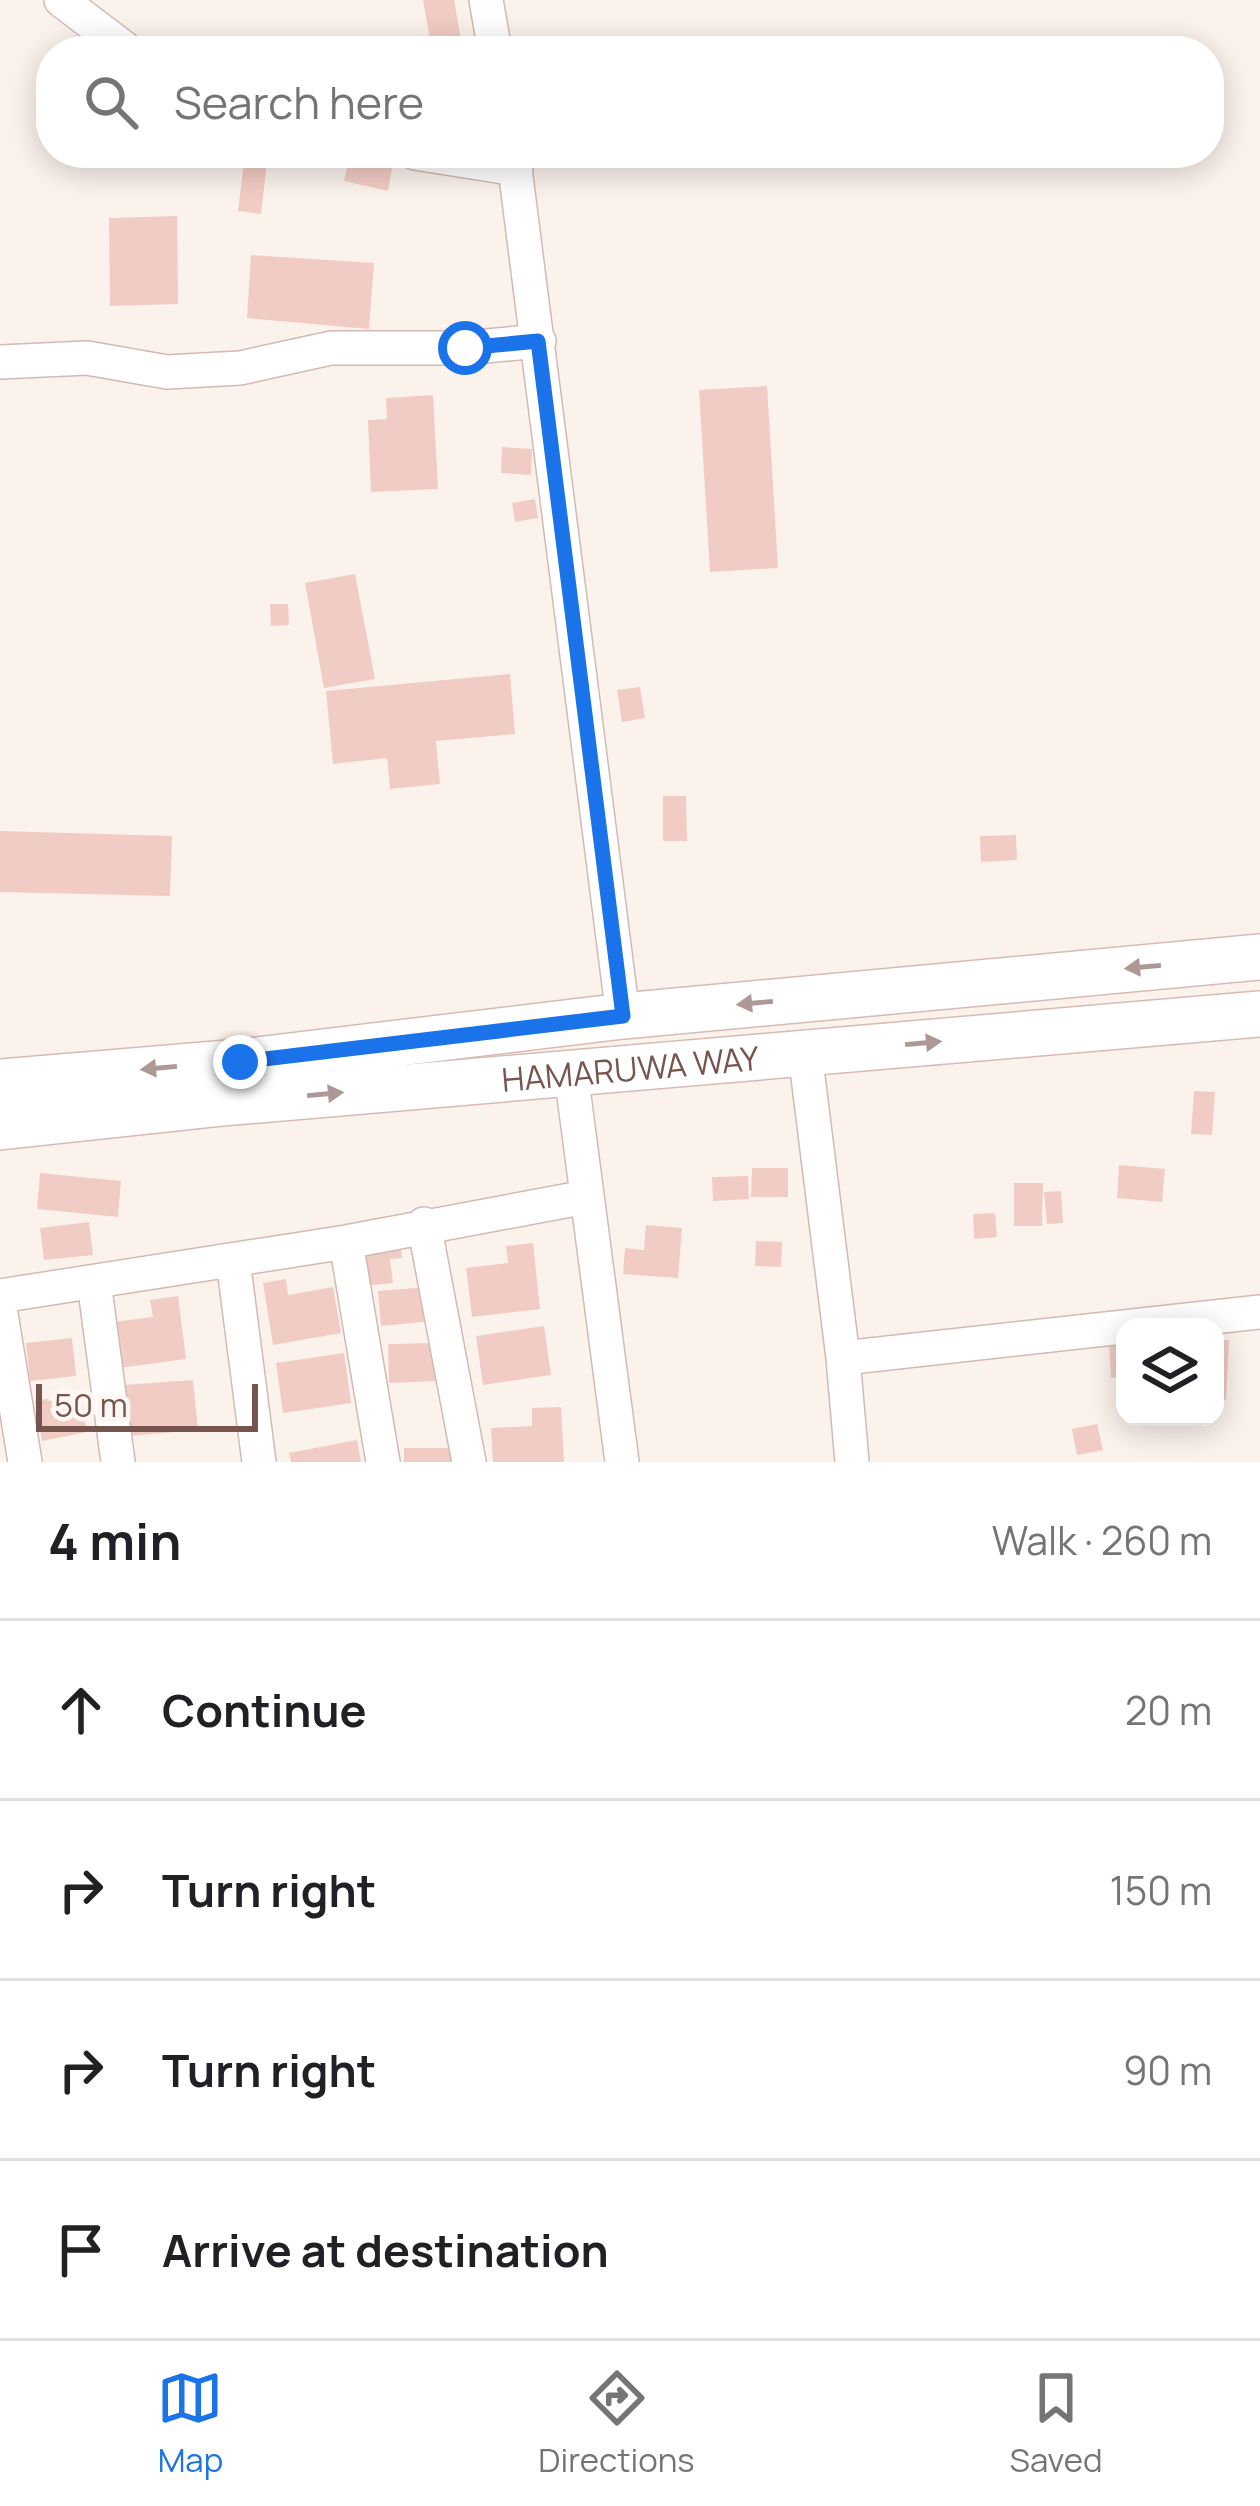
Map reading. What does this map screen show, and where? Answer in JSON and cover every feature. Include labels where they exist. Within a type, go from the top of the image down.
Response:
[{"type":"main road","points":[[0,1082],[240,1062],[623,1016],[1260,956]]},
{"type":"main road","name":"HAMARUWA WAY","points":[[0,1127],[1260,1014]]},
{"type":"street","points":[[62,0],[109,36]]},
{"type":"street","points":[[486,0],[492,36]]},
{"type":"street","points":[[516,168],[623,1016]]},
{"type":"street","points":[[0,362],[87,358],[167,372],[240,368],[332,348],[465,348],[538,341]]},
{"type":"street","points":[[805,1053],[844,1358],[852,1462]]},
{"type":"street","points":[[571,1073],[622,1462]]},
{"type":"street","points":[[0,1296],[346,1242],[586,1197]]},
{"type":"street","points":[[424,1225],[469,1462]]},
{"type":"street","points":[[346,1242],[383,1462]]},
{"type":"street","points":[[233,1259],[259,1462]]},
{"type":"street","points":[[94,1282],[118,1462]]},
{"type":"street","points":[[0,1308],[25,1462]]},
{"type":"street","points":[[844,1358],[1260,1312]]},
{"type":"building","points":[[423,0],[454,0],[460,36],[429,36]]},
{"type":"building","points":[[243,168],[266,168],[261,214],[238,211]]},
{"type":"building","points":[[347,168],[392,168],[388,191],[344,181]]},
{"type":"building","points":[[177,216],[178,304],[110,306],[109,218]]},
{"type":"building","points":[[251,255],[374,263],[369,329],[247,318]]},
{"type":"building","points":[[767,386],[778,568],[710,572],[699,390]]},
{"type":"building","points":[[433,395],[438,489],[371,492],[368,420],[387,419],[386,398]]},
{"type":"building","points":[[502,447],[532,449],[531,475],[501,473]]},
{"type":"building","points":[[535,499],[538,518],[515,522],[512,503]]},
{"type":"building","points":[[355,574],[375,679],[324,688],[305,583]]},
{"type":"building","points":[[270,604],[288,604],[289,625],[271,626]]},
{"type":"building","points":[[510,674],[515,734],[436,741],[440,784],[390,789],[387,758],[333,764],[326,691]]},
{"type":"building","points":[[640,687],[645,718],[622,722],[617,690]]},
{"type":"building","points":[[663,796],[686,796],[687,841],[663,841]]},
{"type":"building","points":[[0,831],[172,836],[170,896],[0,892]]},
{"type":"building","points":[[1016,835],[1017,860],[981,862],[980,836]]},
{"type":"building","points":[[1194,1091],[1215,1092],[1212,1135],[1191,1134]]},
{"type":"building","points":[[1119,1165],[1165,1169],[1162,1202],[1117,1198]]},
{"type":"building","points":[[752,1168],[788,1168],[788,1197],[751,1197]]},
{"type":"building","points":[[40,1173],[121,1181],[118,1217],[37,1209]]},
{"type":"building","points":[[748,1176],[749,1199],[713,1201],[712,1177]]},
{"type":"building","points":[[1014,1183],[1043,1183],[1042,1226],[1014,1226]]},
{"type":"building","points":[[1061,1191],[1063,1223],[1047,1224],[1044,1192]]},
{"type":"building","points":[[995,1213],[997,1237],[974,1239],[973,1214]]},
{"type":"building","points":[[89,1222],[93,1255],[44,1260],[40,1228]]},
{"type":"building","points":[[646,1225],[682,1228],[678,1278],[623,1274],[625,1248],[644,1250]]},
{"type":"building","points":[[399,1229],[402,1258],[390,1259],[393,1283],[365,1286],[359,1234]]},
{"type":"building","points":[[756,1241],[782,1242],[781,1267],[755,1266]]},
{"type":"building","points":[[533,1243],[540,1309],[472,1317],[466,1268],[508,1263],[506,1246]]},
{"type":"building","points":[[286,1279],[288,1295],[333,1287],[341,1333],[273,1345],[263,1283]]},
{"type":"building","points":[[429,1287],[432,1321],[381,1326],[378,1291]]},
{"type":"building","points":[[178,1296],[186,1359],[119,1368],[113,1322],[153,1317],[150,1300]]},
{"type":"building","points":[[544,1326],[551,1375],[483,1385],[476,1336]]},
{"type":"building","points":[[72,1338],[76,1376],[30,1381],[26,1343]]},
{"type":"building","points":[[1224,1340],[1229,1340],[1226,1400]]},
{"type":"building","points":[[436,1343],[437,1381],[389,1383],[388,1344]]},
{"type":"building","points":[[1109,1344],[1116,1344],[1116,1378],[1111,1378]]},
{"type":"building","points":[[344,1353],[351,1403],[283,1413],[276,1363]]},
{"type":"building","points":[[193,1380],[198,1430],[129,1436],[124,1385]]},
{"type":"building","points":[[80,1393],[87,1432],[42,1441],[35,1401]]},
{"type":"building","points":[[561,1407],[564,1462],[493,1462],[491,1428],[532,1426],[532,1408]]},
{"type":"building","points":[[1097,1424],[1103,1450],[1077,1455],[1072,1429]]},
{"type":"building","points":[[357,1440],[361,1462],[291,1462],[289,1453]]},
{"type":"building","points":[[404,1448],[452,1448],[452,1462],[404,1462]]},
{"type":"route","points":[[240,1062],[623,1016],[538,341],[465,348]]}]
